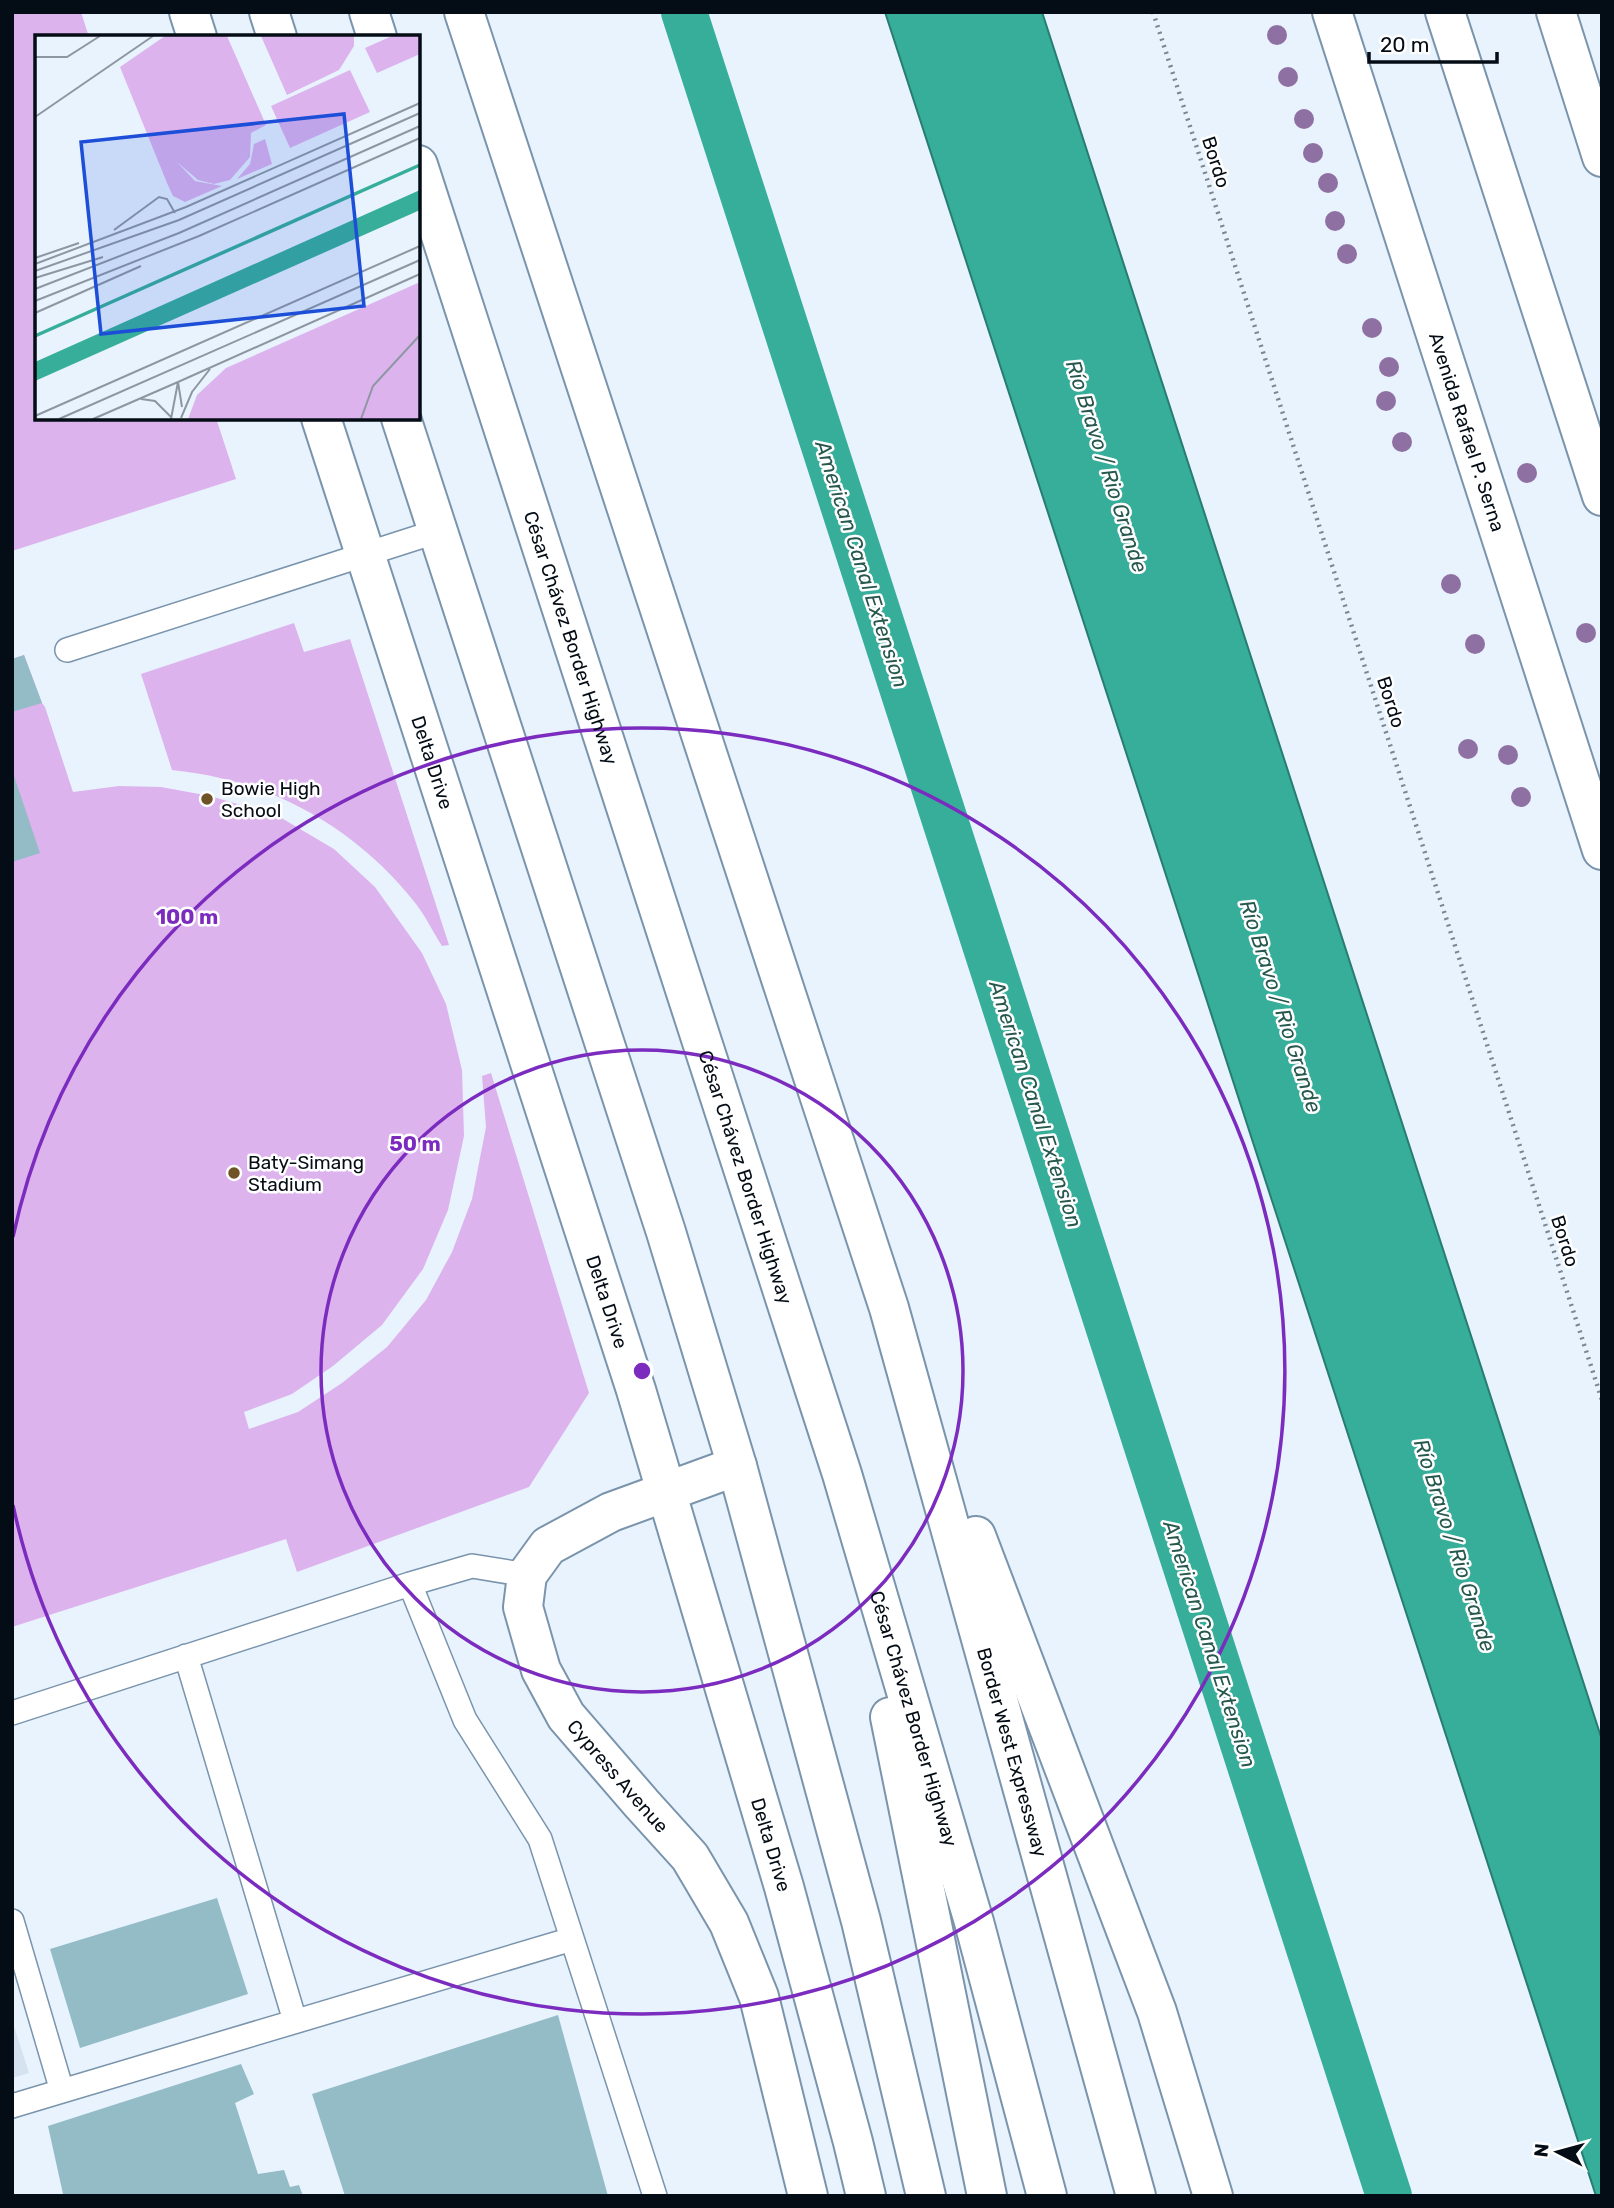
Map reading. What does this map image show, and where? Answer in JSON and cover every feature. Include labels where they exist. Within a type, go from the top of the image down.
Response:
[{"type":"main road","points":[[189,12],[196,35]]},
{"type":"main road","points":[[269,12],[276,35]]},
{"type":"main road","points":[[369,12],[376,35]]},
{"type":"main road","points":[[464,12],[889,1308],[1157,2012],[1213,2196]]},
{"type":"main road","name":"Avenida Rafael P. Serna","points":[[1332,12],[1602,850]]},
{"type":"main road","points":[[1444,12],[1602,496]]},
{"type":"main road","points":[[1556,12],[1602,157]]},
{"type":"main road","name":"César Chávez Border Highway","points":[[420,171],[842,1474],[974,1922],[1047,2196]]},
{"type":"main road","name":"Delta Drive","points":[[322,420],[636,1390],[784,1887],[866,2196]]},
{"type":"main road","points":[[402,420],[666,1232],[737,1466],[861,1921],[926,2196]]},
{"type":"main road","name":"Border West Expressway","points":[[889,1308],[1136,2196]]},
{"type":"main road","points":[[527,1575],[548,1546],[611,1513],[737,1466]]},
{"type":"main road","points":[[842,1474],[987,2196]]},
{"type":"main road","name":"Cypress Avenue","points":[[527,1575],[523,1607],[541,1670],[566,1716],[690,1857],[729,1923],[759,1997],[808,2196]]},
{"type":"lane","points":[[67,650],[438,531]]},
{"type":"lane","points":[[12,1713],[472,1566],[527,1575]]},
{"type":"lane","points":[[410,1584],[465,1720],[540,1839],[655,2196]]},
{"type":"lane","points":[[186,1656],[295,2021]]},
{"type":"lane","points":[[12,1921],[62,2091]]},
{"type":"lane","points":[[12,2106],[572,1939]]},
{"type":"path","name":"Bordo","points":[[1153,12],[1602,1400]]},
{"type":"shaded area","points":[[12,12],[81,12],[88,35],[35,35],[35,420],[217,420],[236,479],[12,551]]},
{"type":"shaded area","points":[[294,623],[304,652],[350,639],[449,945],[442,946],[420,909],[397,881],[353,841],[329,824],[276,796],[249,786],[208,775],[172,770],[141,674]]},
{"type":"shaded area","name":"Baty-Simang Stadium","points":[[24,655],[45,707],[73,792],[119,786],[161,787],[210,796],[278,816],[334,849],[375,887],[422,953],[446,1004],[462,1070],[464,1136],[448,1210],[423,1269],[382,1325],[333,1366],[292,1394],[244,1412],[249,1429],[298,1412],[342,1383],[387,1347],[426,1300],[452,1252],[472,1199],[486,1127],[482,1076],[491,1073],[589,1393],[529,1487],[297,1572],[286,1539],[12,1627],[12,659]]},
{"type":"shaded area","points":[[12,2020],[29,2073],[12,2078]]},
{"type":"water","name":"Río Bravo / Rio Grande","points":[[885,12],[1042,12],[1602,1740],[1602,2196],[1596,2196]]},
{"type":"building","points":[[24,655],[42,703],[12,712],[12,659]]},
{"type":"building","points":[[12,770],[40,853],[12,862]]},
{"type":"building","points":[[217,1898],[248,1994],[80,2048],[50,1949]]},
{"type":"building","points":[[558,2015],[608,2196],[345,2196],[312,2094]]},
{"type":"building","points":[[241,2064],[254,2094],[235,2103],[258,2174],[284,2170],[290,2187],[299,2185],[303,2196],[58,2196],[63,2194],[48,2126]]},
{"type":"waterway","name":"American Canal Extension","points":[[684,12],[1389,2196]]},
{"type":"place","name":"Bowie High School","points":[[207,799]]},
{"type":"place","name":"Baty-Simang Stadium","points":[[234,1173]]}]
